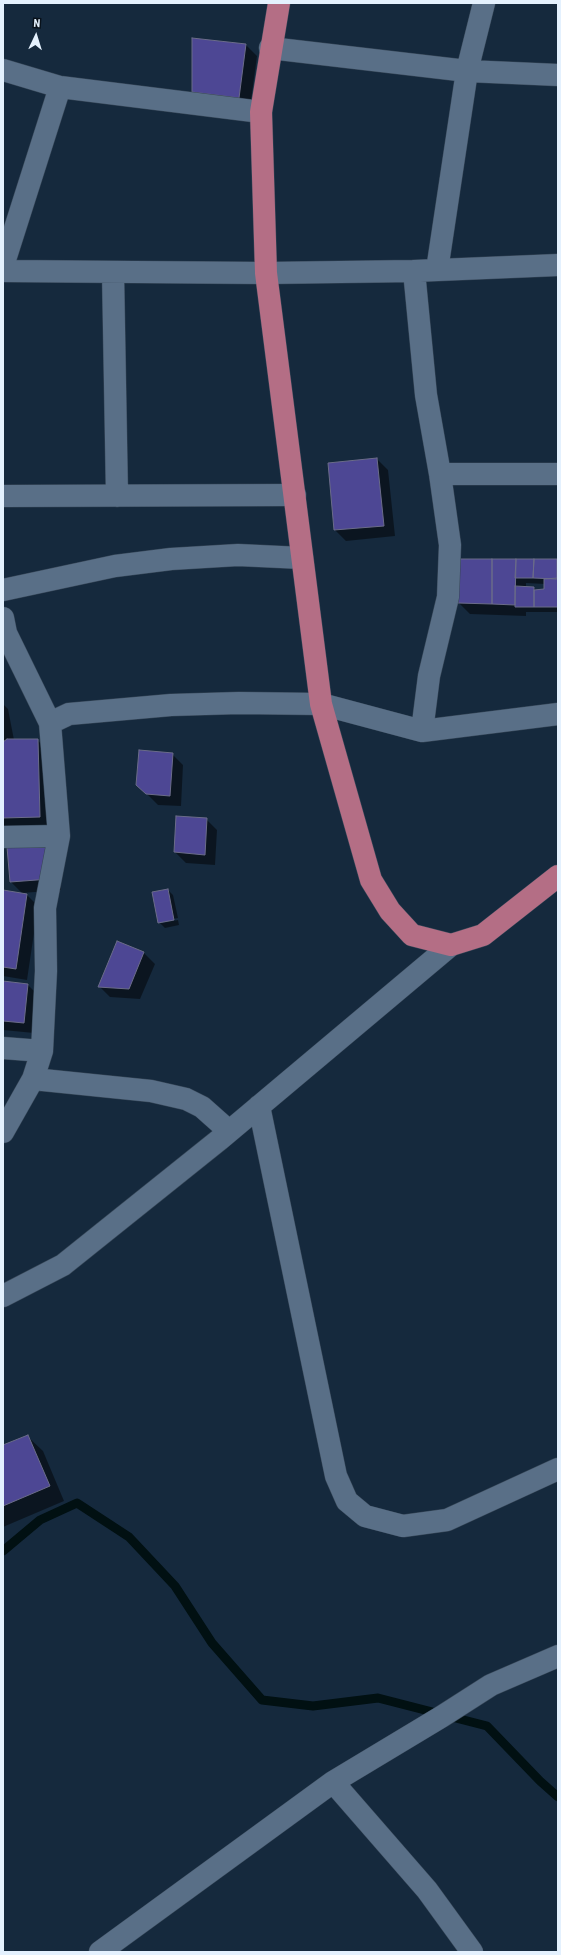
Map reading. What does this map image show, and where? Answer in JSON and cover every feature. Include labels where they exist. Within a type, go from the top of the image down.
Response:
[{"type":"main road","points":[[279,3],[270,48],[261,112],[266,273],[321,704],[370,880],[390,911],[412,934],[451,944],[484,935],[558,876]]},
{"type":"street","points":[[437,270],[468,71],[484,3]]},
{"type":"street","points":[[270,48],[468,71],[558,75]]},
{"type":"street","points":[[3,70],[60,87],[261,112]]},
{"type":"street","points":[[3,266],[60,87]]},
{"type":"street","points":[[3,272],[266,273],[437,270],[558,265]]},
{"type":"street","points":[[414,270],[426,395],[440,474],[450,545],[448,597],[429,676],[422,731]]},
{"type":"street","points":[[113,272],[117,496]]},
{"type":"street","points":[[440,474],[558,474]]},
{"type":"street","points":[[3,496],[295,495]]},
{"type":"street","points":[[3,590],[115,566],[170,560],[238,555],[302,558]]},
{"type":"street","points":[[3,1131],[33,1079],[42,1051],[46,971],[45,908],[59,836],[50,723],[4,628]]},
{"type":"street","points":[[50,723],[69,714],[171,705],[239,703],[321,704],[422,731],[558,714]]},
{"type":"street","points":[[3,837],[59,836]]},
{"type":"street","points":[[3,1296],[63,1265],[229,1131],[451,944]]},
{"type":"street","points":[[3,1048],[42,1051]]},
{"type":"street","points":[[33,1079],[151,1091],[186,1099],[202,1107],[229,1131]]},
{"type":"street","points":[[259,1106],[336,1476],[347,1501],[364,1516],[403,1526],[447,1520],[558,1469]]},
{"type":"street","points":[[100,1952],[333,1782],[491,1685],[558,1656]]},
{"type":"street","points":[[333,1782],[427,1890],[472,1952]]},
{"type":"building","points":[[192,38],[246,44],[239,98],[192,92]]},
{"type":"building","points":[[377,458],[384,526],[334,530],[328,463]]},
{"type":"building","points":[[458,559],[492,559],[492,604],[458,603]]},
{"type":"building","points":[[492,559],[516,559],[515,605],[492,604]]},
{"type":"building","points":[[516,559],[534,559],[533,578],[515,578]]},
{"type":"building","points":[[534,559],[557,559],[557,579],[533,578]]},
{"type":"building","points":[[558,578],[558,607],[534,607],[534,590],[544,589],[544,579]]},
{"type":"building","points":[[515,586],[534,587],[534,607],[515,607]]},
{"type":"building","points":[[7,739],[38,739],[40,817],[3,818],[3,742]]},
{"type":"building","points":[[139,750],[173,753],[170,796],[146,794],[136,785]]},
{"type":"building","points":[[176,816],[207,818],[205,855],[174,852]]},
{"type":"building","points":[[47,844],[50,879],[10,882],[7,847]]},
{"type":"building","points":[[168,889],[174,920],[158,923],[152,892]]},
{"type":"building","points":[[3,890],[27,894],[16,969],[3,967]]},
{"type":"building","points":[[117,941],[144,952],[129,989],[98,987]]},
{"type":"building","points":[[3,981],[28,984],[24,1023],[3,1021]]},
{"type":"building","points":[[28,1435],[50,1486],[3,1506],[3,1445]]},
{"type":"waterway","points":[[3,1551],[40,1520],[77,1503],[129,1537],[175,1586],[212,1643],[262,1700],[313,1706],[378,1698],[487,1726],[540,1781],[558,1797]]}]
